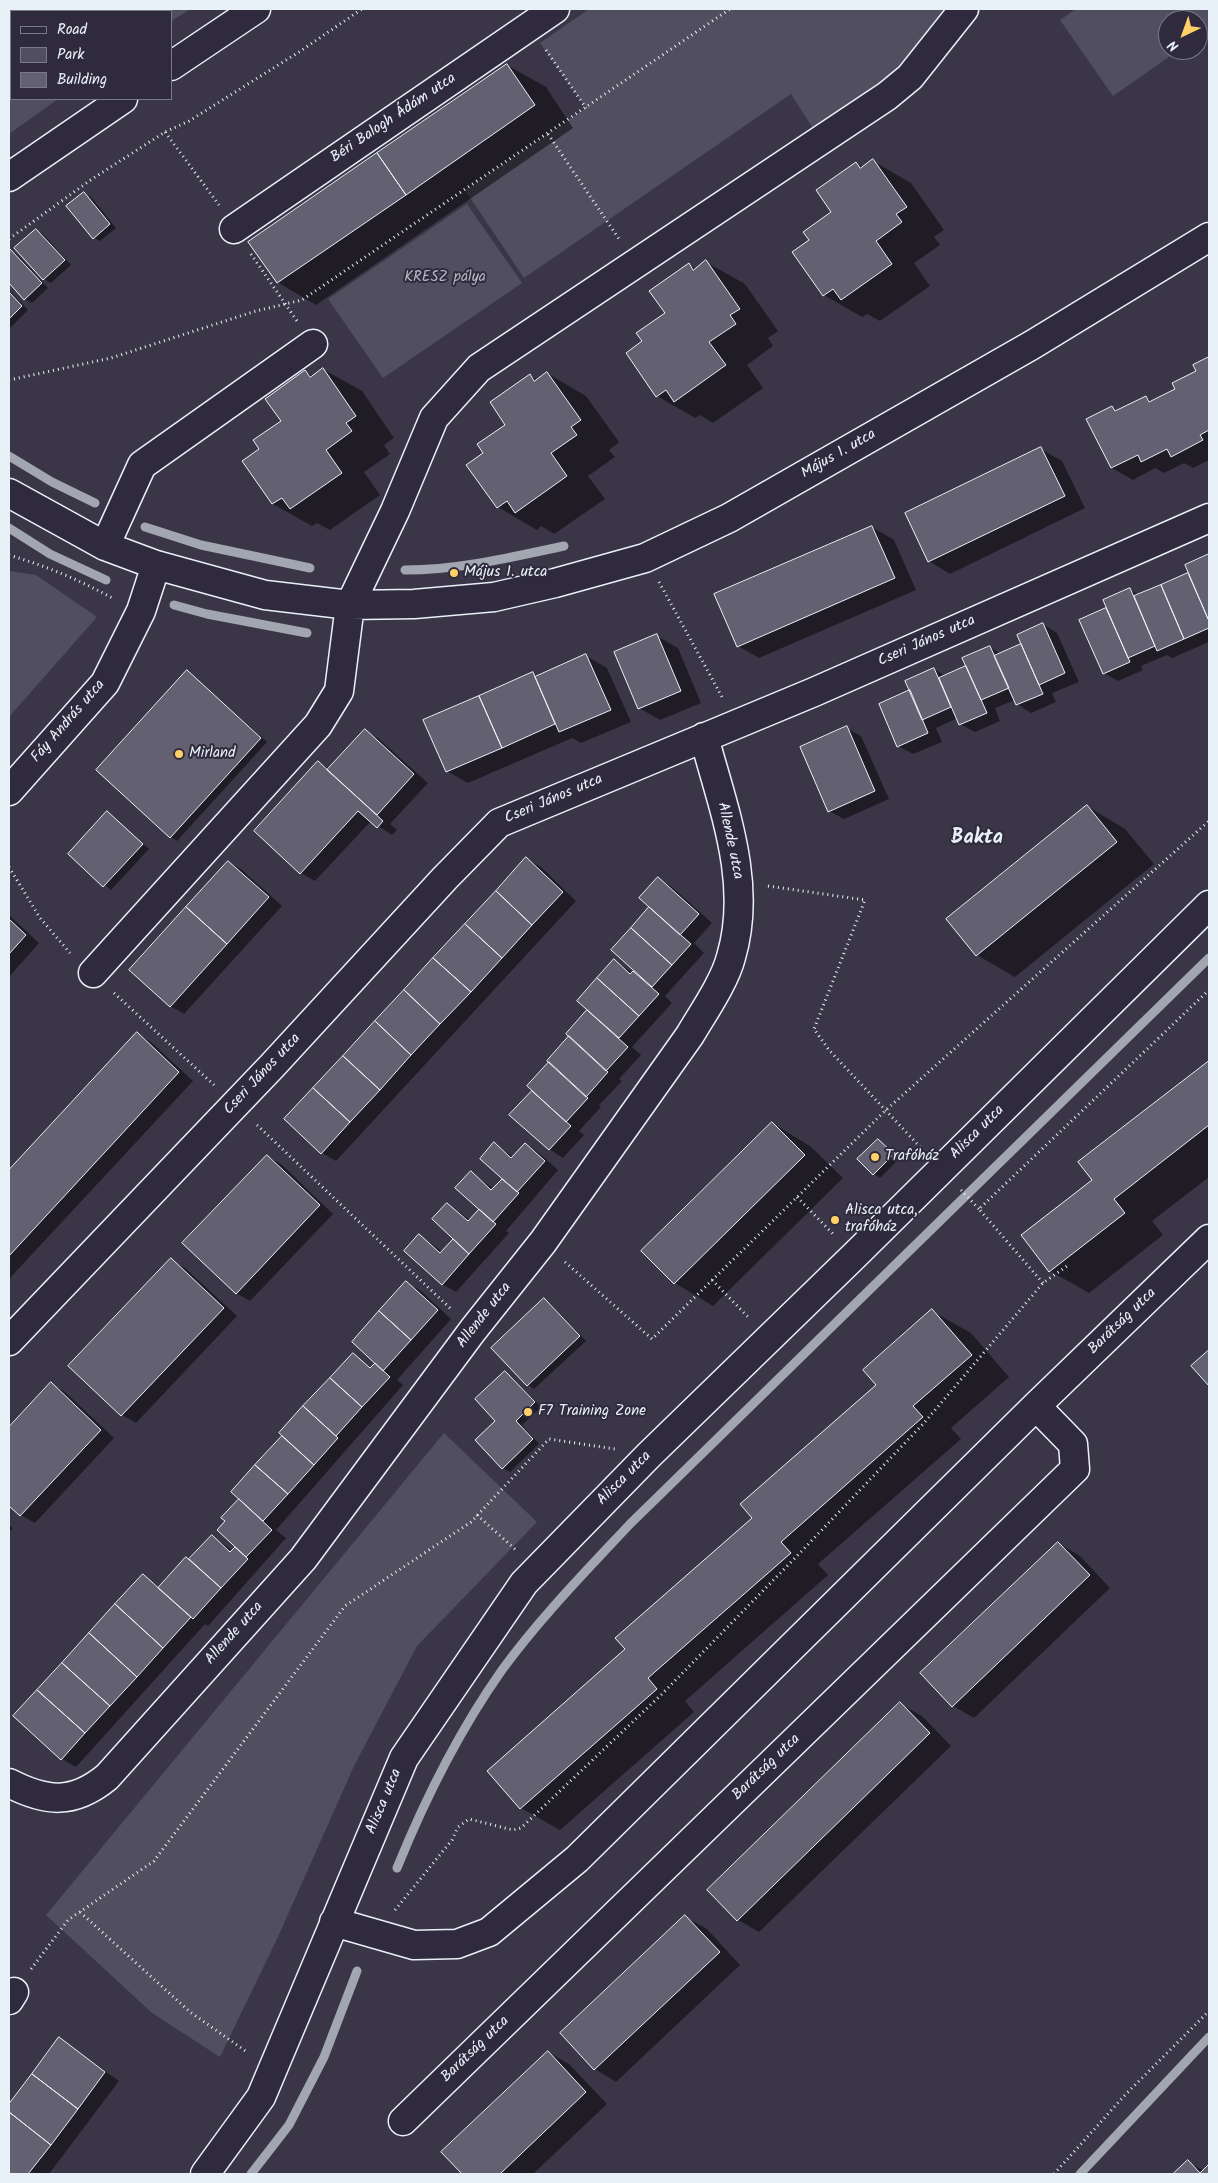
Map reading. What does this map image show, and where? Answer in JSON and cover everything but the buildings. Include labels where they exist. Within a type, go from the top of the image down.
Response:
[{"type":"street","points":[[172,65],[256,9]]},
{"type":"street","name":"Béri Balogh Ádám utca","points":[[234,228],[555,9]]},
{"type":"street","points":[[93,973],[318,725],[339,691],[350,606],[395,511],[434,418],[479,368],[887,96],[910,77],[964,9]]},
{"type":"street","points":[[9,177],[122,100]]},
{"type":"street","name":"Május 1. utca","points":[[9,493],[105,546],[156,565],[265,595],[350,606],[414,604],[494,597],[556,583],[645,558],[729,518],[1032,345],[1209,237]]},
{"type":"street","points":[[105,546],[142,465],[313,344]]},
{"type":"street","name":"Cseri János utca","points":[[9,1341],[236,1105],[445,878],[500,823],[814,692],[1209,518]]},
{"type":"street","name":"Fáy András utca","points":[[9,792],[105,683],[141,611],[156,565]]},
{"type":"street","name":"Allende utca","points":[[9,1782],[28,1792],[48,1797],[70,1798],[92,1789],[107,1777],[303,1559],[474,1330],[543,1242],[690,1035],[731,958],[740,907],[738,866],[704,737]]},
{"type":"street","name":"Alisca utca","points":[[206,2174],[261,2097],[404,1758],[524,1582],[649,1455],[854,1256],[948,1177],[1209,905]]},
{"type":"street","name":"Barátság utca","points":[[334,1922],[414,1945],[457,1944],[489,1932],[577,1859],[1036,1406],[1209,1239]]},
{"type":"street","name":"Barátság utca","points":[[403,2121],[1075,1469],[1073,1444],[1036,1406]]},
{"type":"path","points":[[9,239],[92,180],[165,132],[197,116],[299,52],[362,9]]},
{"type":"path","points":[[9,380],[111,358],[302,300],[730,9]]},
{"type":"path","points":[[529,26],[586,108]]},
{"type":"path","points":[[165,132],[216,202]]},
{"type":"path","points":[[548,134],[606,220]]},
{"type":"path","points":[[258,265],[313,344]]},
{"type":"path","points":[[9,555],[42,565],[79,581],[120,603],[141,611]]},
{"type":"path","points":[[645,558],[687,630],[736,723]]},
{"type":"path","points":[[543,1242],[652,1338],[886,1110],[1209,820]]},
{"type":"path","points":[[9,866],[40,918],[67,950],[236,1105],[474,1330]]},
{"type":"path","points":[[763,886],[865,900],[814,1029],[829,1050],[978,1208],[1043,1284]]},
{"type":"path","points":[[978,1208],[1209,990]]},
{"type":"path","points":[[797,1197],[854,1256]]},
{"type":"path","points":[[375,1934],[452,1840],[458,1827],[469,1819],[513,1830],[521,1828],[662,1694],[924,1423],[1043,1284],[1070,1264]]},
{"type":"path","points":[[712,1280],[770,1338]]},
{"type":"path","points":[[11,1996],[68,1920],[154,1861],[346,1606],[477,1515],[549,1439],[649,1455]]},
{"type":"path","points":[[477,1515],[537,1569]]},
{"type":"path","points":[[80,1912],[190,2012],[272,2070]]},
{"type":"path","points":[[1054,2174],[1126,2095],[1209,2011]]},
{"type":"green space","points":[[9,9],[191,9],[172,20],[172,10],[10,10],[10,100],[57,100],[9,134]]},
{"type":"green space","points":[[589,9],[964,9],[821,141],[791,94],[524,278],[465,190],[586,108],[540,43]]},
{"type":"green space","points":[[1076,9],[1209,9],[1208,30],[1208,10],[1158,10],[1158,60],[1165,60],[1113,96],[1060,20]]},
{"type":"green space","name":"KRESZ pálya","points":[[467,204],[522,283],[383,378],[328,299]]},
{"type":"green space","points":[[9,571],[36,575],[97,617],[9,717]]},
{"type":"green space","points":[[444,1433],[537,1522],[417,1646],[354,1766],[277,1939],[220,2057],[152,2013],[46,1915]]},
{"type":"waterway","points":[[9,456],[52,482],[95,503]]},
{"type":"waterway","points":[[145,527],[201,545],[310,568]]},
{"type":"waterway","points":[[9,528],[50,554],[106,580]]},
{"type":"waterway","points":[[405,570],[465,565],[564,546]]},
{"type":"waterway","points":[[174,605],[207,614],[307,633]]},
{"type":"waterway","points":[[397,1868],[431,1791],[471,1717],[502,1670],[564,1595],[630,1524],[1209,958]]},
{"type":"waterway","points":[[251,2174],[289,2125],[324,2057],[357,1971]]},
{"type":"waterway","points":[[1080,2174],[1209,2037]]},
{"type":"place","name":"Május 1. utca","points":[[454,573]]},
{"type":"place","name":"Mirland","points":[[179,754]]},
{"type":"place","name":"Trafóház","points":[[875,1157]]},
{"type":"place","name":"Alisca utca, trafóház","points":[[835,1220]]},
{"type":"place","name":"F7 Training Zone","points":[[528,1412]]},
{"type":"district","name":"Bakta","points":[[977,840]]}]
